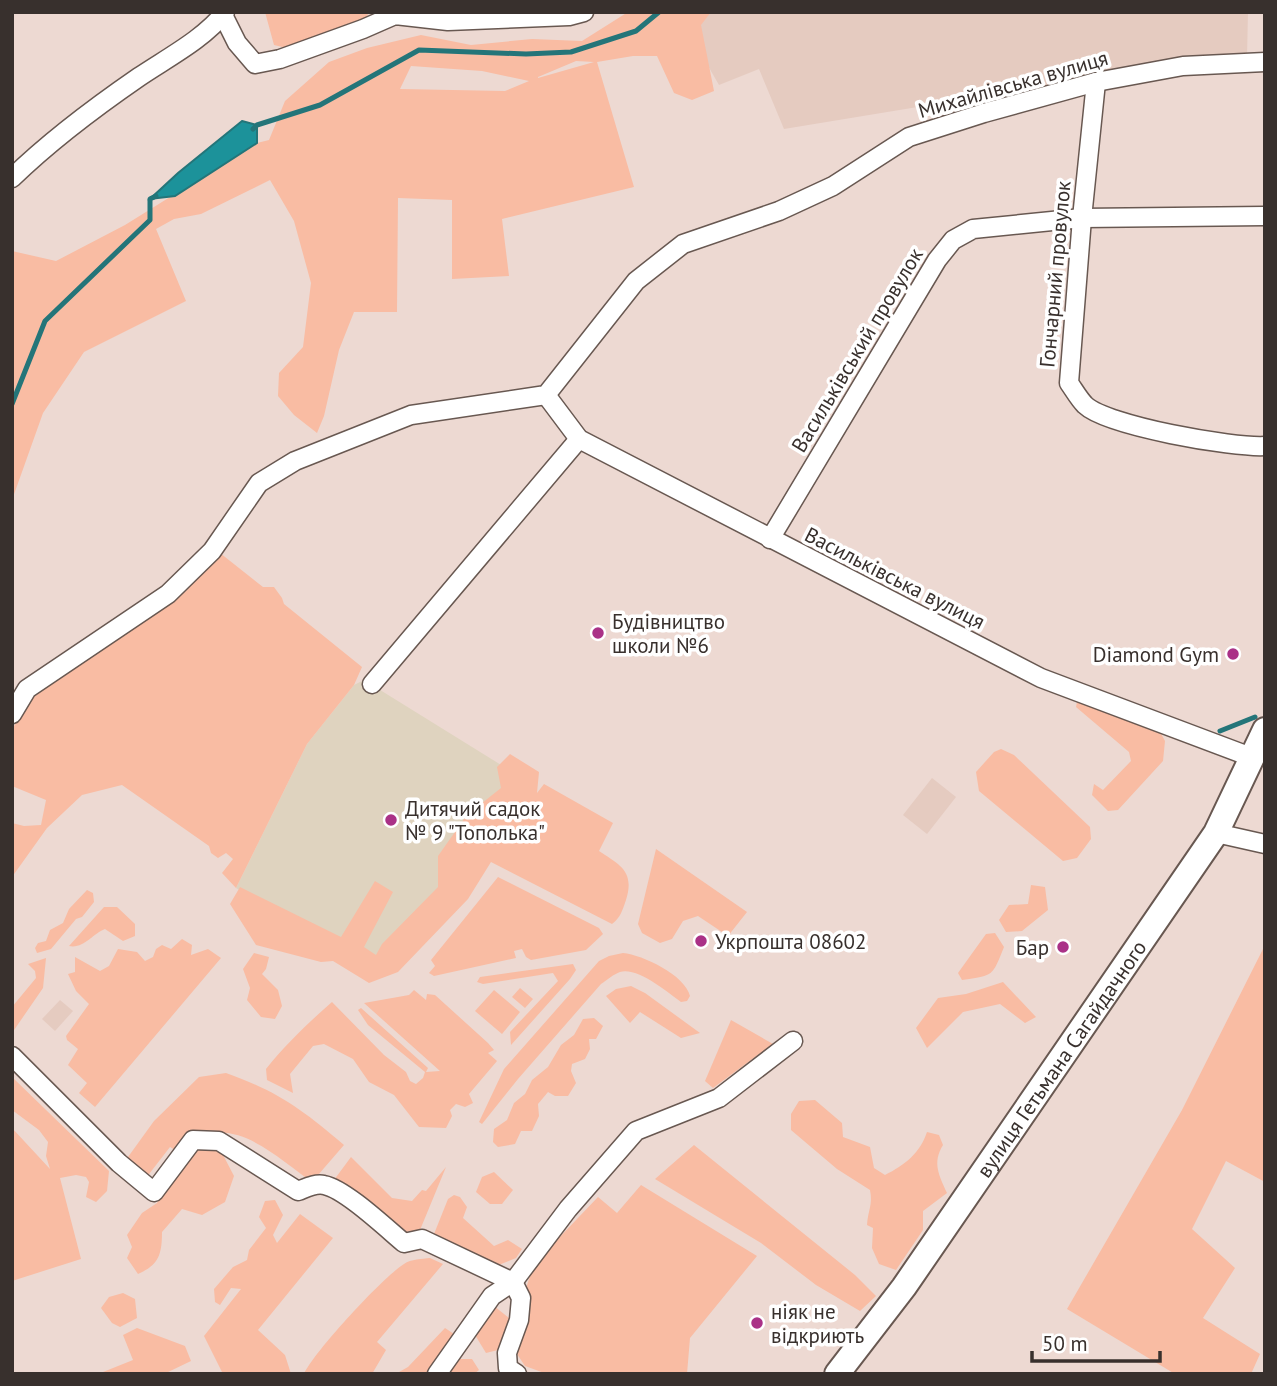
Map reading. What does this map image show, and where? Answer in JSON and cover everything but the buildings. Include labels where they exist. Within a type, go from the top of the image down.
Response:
[{"type":"main road","name":"вулиця Гетьмана Сагайдачного","points":[[837,1374],[904,1287],[1216,833],[1265,730]]},
{"type":"street","points":[[12,178],[94,108],[206,31],[224,14],[236,43],[255,64],[280,60],[395,15],[448,20],[569,16],[584,12]]},
{"type":"street","name":"Михайлівська вулиця","points":[[546,395],[636,281],[683,244],[779,211],[812,196],[833,186],[909,137],[1096,82],[1184,66],[1265,62]]},
{"type":"street","name":"Гончарний провулок","points":[[1096,82],[1069,383],[1086,407],[1132,426],[1245,447],[1265,446]]},
{"type":"street","name":"Васильківський провулок","points":[[770,539],[937,260],[953,240],[973,229],[1082,218],[1265,216]]},
{"type":"street","points":[[12,714],[27,689],[168,594],[212,551],[259,483],[295,461],[411,415],[546,395]]},
{"type":"street","name":"Васильківська вулиця","points":[[546,395],[579,439],[770,539],[1041,678],[1251,757]]},
{"type":"street","points":[[372,684],[579,439]]},
{"type":"street","points":[[1216,833],[1265,844]]},
{"type":"street","points":[[437,1374],[492,1296],[513,1282],[568,1209],[636,1131],[719,1098],[793,1041]]},
{"type":"street","points":[[12,1056],[119,1163],[154,1192],[193,1140],[219,1141],[298,1191],[315,1184],[339,1191],[404,1242],[422,1239],[513,1282],[521,1298],[519,1320],[507,1353],[507,1372]]},
{"type":"shaded area","points":[[265,12],[369,12],[365,20],[345,25],[325,39],[295,50],[274,45]]},
{"type":"shaded area","points":[[628,12],[711,12],[701,25],[714,91],[692,100],[674,93],[657,56],[633,56],[597,62],[634,187],[502,219],[509,276],[452,279],[452,200],[398,198],[397,312],[354,312],[339,350],[324,416],[317,433],[294,415],[278,396],[279,373],[303,347],[311,283],[294,221],[270,180],[201,214],[174,219],[156,229],[186,301],[84,352],[43,413],[12,500],[12,251],[56,261],[125,225],[257,143],[269,140],[285,101],[329,62],[367,48],[421,35],[471,45],[532,39],[582,41]],"holes":[[[576,61],[594,62],[538,78],[538,77]],[[411,66],[482,71],[529,81],[505,91],[400,89]]]},
{"type":"shaded area","points":[[677,12],[1248,12],[1247,57],[1152,63],[1040,87],[784,129],[759,69],[719,85]]},
{"type":"shaded area","points":[[220,553],[263,587],[274,587],[284,604],[362,667],[354,685],[307,744],[236,888],[222,873],[233,859],[226,853],[218,858],[211,853],[209,846],[122,785],[82,795],[47,828],[12,877],[12,823],[24,826],[41,825],[46,800],[12,786],[12,730],[31,695],[186,591]]},
{"type":"shaded area","name":"Дитячий садок № 9 \"Тополька\"","points":[[364,680],[535,786],[384,976],[236,888],[307,744],[354,685]]},
{"type":"shaded area","points":[[1078,697],[1158,728],[1165,741],[1163,761],[1118,810],[1108,811],[1092,795],[1094,784],[1103,790],[1131,761],[1129,752],[1076,707]]},
{"type":"shaded area","points":[[1001,749],[1014,755],[1090,827],[1091,839],[1077,858],[1063,861],[979,791],[976,772],[994,752]]},
{"type":"shaded area","points":[[510,754],[539,772],[537,793],[544,784],[613,823],[599,851],[624,870],[629,882],[622,911],[612,924],[491,862],[468,899],[398,972],[369,983],[333,961],[321,962],[256,945],[230,904],[240,887],[341,937],[375,881],[393,892],[364,947],[376,955],[382,944],[438,887],[438,856],[467,815],[501,788],[497,767]]},
{"type":"shaded area","points":[[932,778],[956,797],[927,834],[903,815]]},
{"type":"shaded area","points":[[656,849],[747,912],[728,936],[698,916],[683,921],[672,939],[660,943],[642,933],[638,924]]},
{"type":"shaded area","points":[[498,877],[599,928],[603,934],[586,950],[531,960],[522,949],[514,951],[516,958],[434,976],[429,973],[435,966],[431,960]]},
{"type":"shaded area","points":[[1031,885],[1045,887],[1048,910],[1022,931],[1006,932],[999,920],[1009,905],[1028,904]]},
{"type":"shaded area","points":[[87,890],[93,893],[94,902],[51,949],[37,953],[35,948],[38,943],[46,941],[50,930],[63,923],[69,909]]},
{"type":"shaded area","points":[[104,907],[117,907],[135,924],[135,936],[123,941],[105,929],[84,943],[69,946]]},
{"type":"shaded area","points":[[995,933],[1004,947],[994,969],[986,975],[962,980],[958,973],[986,934]]},
{"type":"shaded area","points":[[182,939],[192,945],[191,955],[208,949],[221,958],[95,1107],[79,1093],[87,1083],[68,1065],[78,1049],[66,1036],[89,1004],[76,991],[68,974],[75,972],[75,957],[100,971],[109,966],[118,949],[137,952],[145,961],[153,957],[156,949],[162,945],[171,949]]},
{"type":"shaded area","points":[[1263,949],[1265,1182],[1226,1161],[1192,1229],[1235,1268],[1203,1318],[1260,1354],[1251,1374],[1175,1374],[1067,1309],[1182,1110]]},
{"type":"shaded area","points":[[254,953],[269,957],[262,974],[278,990],[282,1006],[275,1019],[261,1017],[247,1000],[250,988],[243,969]]},
{"type":"shaded area","points":[[623,953],[652,962],[672,974],[687,988],[690,996],[687,1001],[681,1002],[652,981],[635,973],[627,971],[615,974],[601,984],[482,1124],[479,1122],[504,1069],[599,961]]},
{"type":"shaded area","points":[[46,958],[43,988],[12,1033],[12,1007],[36,978],[35,971],[28,964]]},
{"type":"shaded area","points":[[573,964],[576,970],[570,979],[511,1045],[510,1032],[558,981],[553,973],[483,984],[477,982],[480,977]]},
{"type":"shaded area","points":[[1003,982],[1036,1017],[1025,1023],[1000,1004],[963,1012],[927,1048],[916,1028],[938,998],[966,994]]},
{"type":"shaded area","points":[[631,986],[700,1033],[681,1038],[640,1012],[630,1023],[606,996],[616,989]]},
{"type":"shaded area","points":[[520,988],[533,999],[525,1008],[512,997]]},
{"type":"shaded area","points":[[414,990],[426,1000],[427,994],[435,995],[488,1043],[494,1050],[488,1053],[497,1061],[469,1094],[473,1103],[465,1107],[456,1104],[450,1110],[452,1116],[446,1128],[419,1127],[394,1095],[369,1082],[353,1059],[324,1044],[313,1046],[290,1074],[293,1093],[267,1080],[266,1069],[332,1002],[384,1055],[406,1072],[410,1081],[416,1084],[425,1072],[368,1025],[358,1010],[361,1008],[428,1068],[426,1072],[440,1071],[364,1003],[409,995]]},
{"type":"shaded area","points":[[494,990],[520,1012],[502,1034],[475,1011]]},
{"type":"shaded area","points":[[60,1000],[73,1011],[55,1031],[42,1019]]},
{"type":"shaded area","points":[[594,1018],[603,1026],[596,1039],[589,1039],[590,1049],[585,1059],[572,1064],[571,1071],[576,1083],[568,1096],[555,1096],[548,1092],[538,1104],[539,1116],[532,1131],[521,1131],[515,1144],[498,1147],[493,1142],[494,1129],[507,1120],[514,1103],[525,1094],[532,1080],[548,1067],[561,1045],[574,1035],[583,1019]]},
{"type":"shaded area","points":[[731,1020],[773,1044],[713,1088],[705,1081]]},
{"type":"shaded area","points":[[226,1073],[289,1103],[344,1145],[312,1182],[263,1147],[236,1135],[222,1133],[205,1135],[180,1153],[170,1147],[146,1178],[129,1166],[128,1157],[154,1121],[199,1077]]},
{"type":"shaded area","points":[[12,1077],[109,1171],[107,1191],[96,1202],[86,1197],[89,1182],[86,1177],[76,1175],[60,1178],[81,1259],[12,1281],[12,1128],[50,1169],[46,1156],[48,1142],[39,1130],[12,1110]]},
{"type":"shaded area","points":[[815,1100],[842,1123],[843,1137],[870,1147],[874,1168],[885,1175],[911,1158],[927,1132],[939,1135],[943,1145],[937,1163],[947,1193],[923,1211],[923,1230],[896,1270],[879,1264],[872,1248],[873,1228],[867,1225],[871,1204],[870,1190],[837,1169],[791,1130],[791,1114],[799,1101]]},
{"type":"shaded area","points":[[694,1145],[855,1275],[876,1296],[860,1311],[816,1285],[761,1243],[655,1179]]},
{"type":"shaded area","points":[[199,1147],[221,1151],[234,1176],[225,1202],[202,1215],[182,1209],[162,1232],[160,1253],[155,1263],[138,1274],[127,1258],[132,1247],[127,1235],[142,1213],[157,1203],[182,1160]]},
{"type":"shaded area","points":[[351,1157],[392,1198],[412,1201],[422,1190],[426,1191],[446,1167],[420,1230],[406,1232],[334,1180]]},
{"type":"shaded area","points":[[494,1172],[513,1190],[502,1204],[490,1204],[476,1192],[482,1177]]},
{"type":"shaded area","points":[[641,1185],[757,1256],[690,1338],[687,1374],[547,1374],[525,1366],[517,1354],[529,1319],[525,1291],[534,1264],[598,1197],[617,1213]]},
{"type":"shaded area","points":[[454,1195],[460,1197],[467,1207],[463,1218],[494,1246],[508,1240],[522,1249],[516,1258],[496,1266],[434,1234],[448,1199]]},
{"type":"shaded area","points":[[275,1200],[283,1215],[273,1235],[277,1243],[300,1214],[333,1238],[258,1330],[285,1355],[291,1374],[223,1374],[204,1336],[241,1289],[231,1288],[220,1305],[215,1302],[214,1289],[233,1267],[247,1260],[249,1250],[266,1228],[259,1217],[265,1201]]},
{"type":"shaded area","points":[[430,1258],[443,1264],[377,1342],[386,1350],[372,1374],[304,1374],[334,1333],[394,1272],[407,1262]]},
{"type":"shaded area","points":[[123,1293],[135,1299],[137,1318],[120,1327],[112,1323],[101,1308],[109,1297]]},
{"type":"shaded area","points":[[494,1306],[509,1318],[498,1350],[486,1353],[472,1330]]},
{"type":"shaded area","points":[[137,1328],[185,1346],[191,1361],[164,1374],[98,1374],[133,1360],[123,1335]]},
{"type":"shaded area","points":[[445,1328],[457,1336],[455,1359],[472,1359],[479,1370],[474,1374],[400,1374],[399,1372],[408,1367]]},
{"type":"water","points":[[242,121],[257,125],[257,143],[175,196],[150,199],[178,173]]},
{"type":"waterway","points":[[253,129],[257,125],[320,105],[419,50],[526,54],[571,52],[636,31],[659,12]]},
{"type":"waterway","points":[[12,404],[45,321],[150,220],[150,199],[156,196]]},
{"type":"waterway","points":[[1220,731],[1255,717]]},
{"type":"place","name":"Будівництво школи №6","points":[[598,633]]},
{"type":"place","name":"Diamond Gym","points":[[1233,654]]},
{"type":"place","name":"Дитячий садок № 9 \"Тополька\"","points":[[391,820]]},
{"type":"place","name":"Укрпошта 08602","points":[[701,941]]},
{"type":"place","name":"Бар","points":[[1063,947]]},
{"type":"place","name":"ніяк не відкриють","points":[[757,1323]]}]
